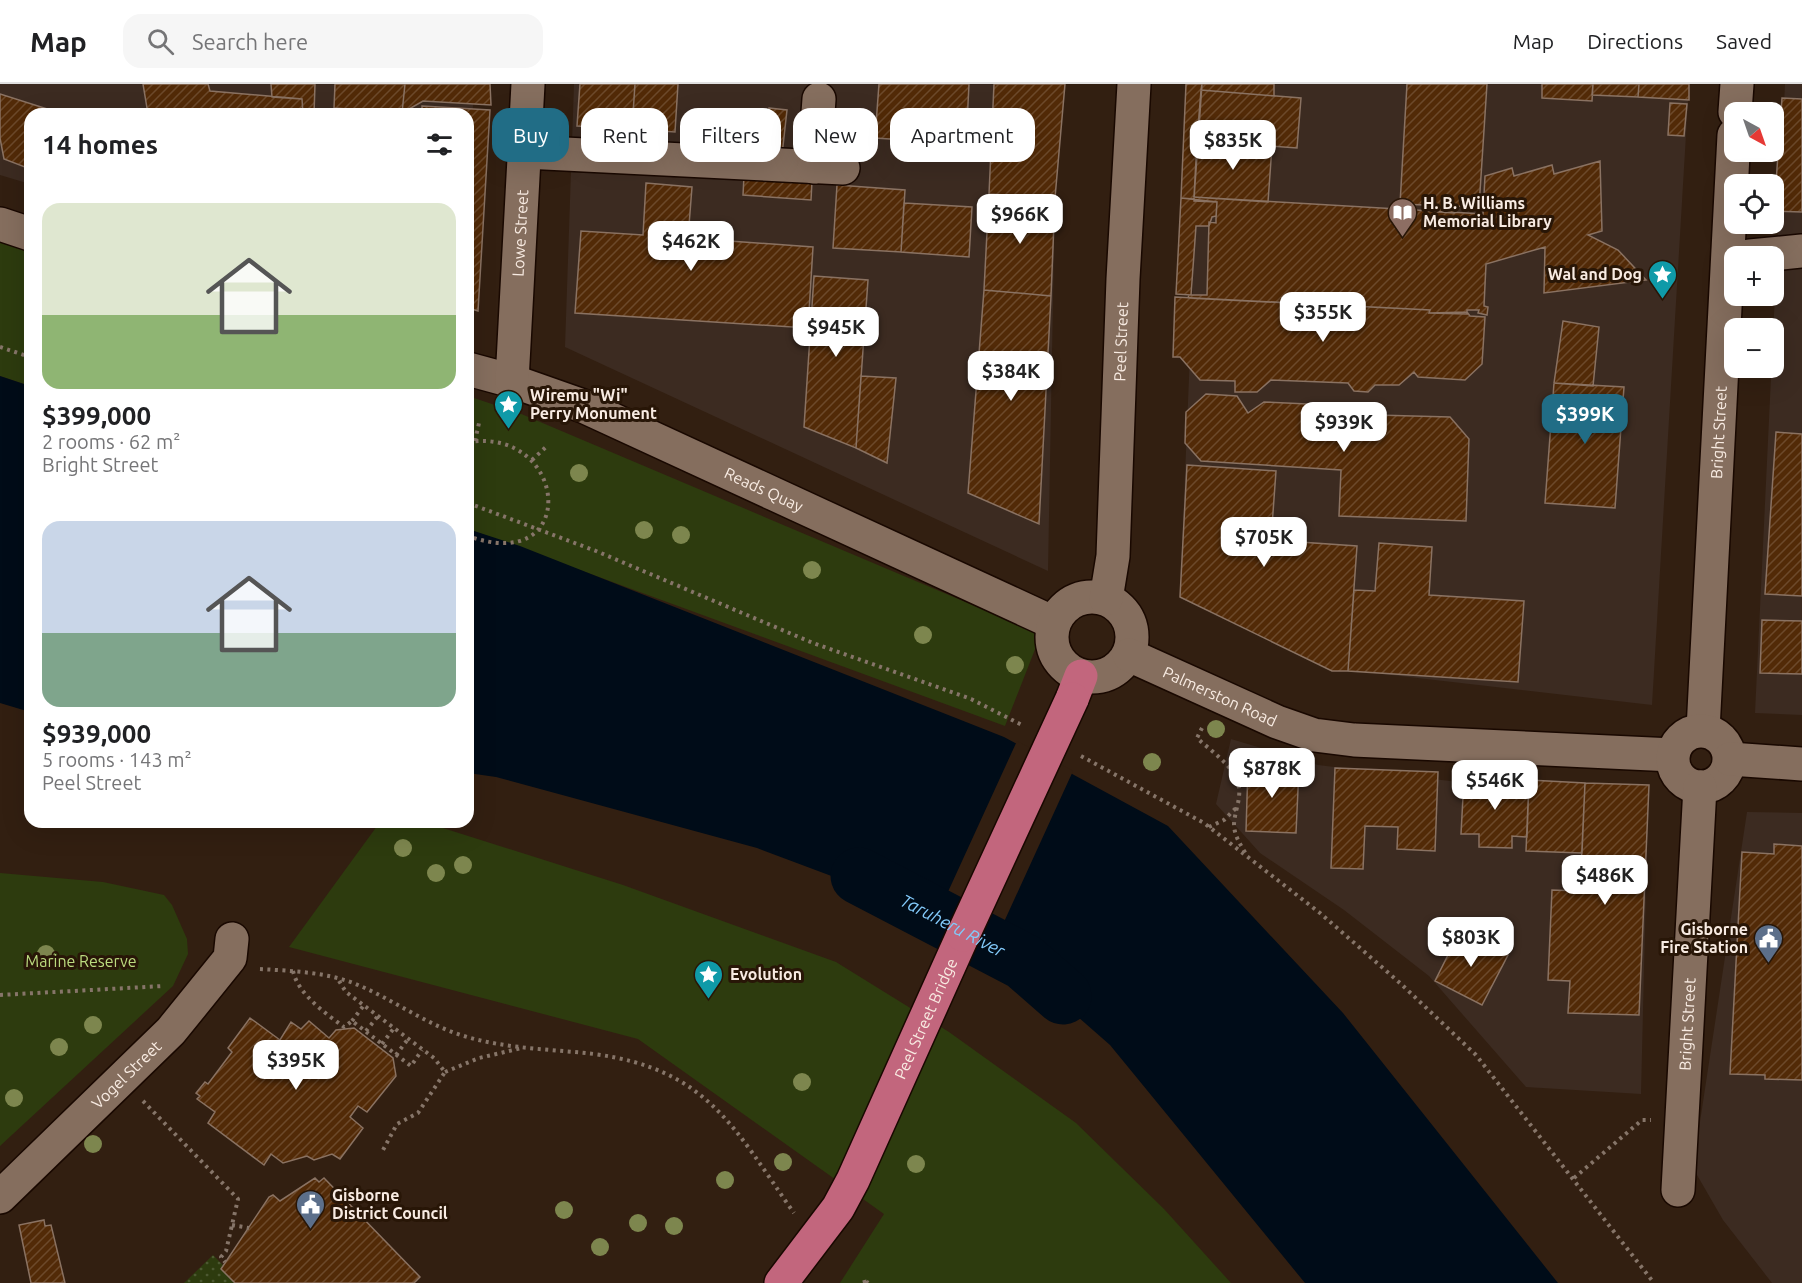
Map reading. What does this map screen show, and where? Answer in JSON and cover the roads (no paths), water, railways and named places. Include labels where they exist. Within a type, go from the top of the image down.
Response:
[{"type":"main road","name":"Peel Street Bridge","points":[[781,1283],[838,1208],[853,1180],[1076,688]]},
{"type":"street","name":"Lowe Street","points":[[527,108],[528,84]]},
{"type":"street","name":"Peel Street","points":[[1106,599],[1113,556],[1123,279],[1134,84]]},
{"type":"street","points":[[1736,102],[1737,84]]},
{"type":"street","points":[[569,154],[828,167],[819,99]]},
{"type":"street","name":"Lowe Street","points":[[512,381],[524,162]]},
{"type":"street","name":"Bright Street","points":[[1735,162],[1737,246]]},
{"type":"street","points":[[0,224],[24,232]]},
{"type":"street","points":[[1784,253],[1802,251]]},
{"type":"street","name":"Bright Street","points":[[1703,730],[1734,306]]},
{"type":"street","name":"Reads Quay","points":[[474,371],[512,381],[583,406],[1054,623]]},
{"type":"street","points":[[1088,598],[1106,599],[1123,611],[1132,628],[1133,642],[1129,655],[1114,672],[1076,688],[1053,649],[1054,623],[1060,612],[1070,604],[1088,598]]},
{"type":"street","name":"Palmerston Road","points":[[1129,655],[1277,722],[1314,735],[1354,740],[1673,755]]},
{"type":"street","points":[[1703,730],[1719,737],[1728,750],[1730,759],[1728,768],[1717,782],[1700,787],[1691,785],[1676,773],[1673,755],[1675,747],[1687,734],[1703,730]]},
{"type":"street","points":[[1730,759],[1802,764]]},
{"type":"street","name":"Bright Street","points":[[1678,1190],[1700,787]]},
{"type":"street","name":"Vogel Street","points":[[0,1197],[171,1031],[230,958],[232,939]]},
{"type":"waterway","name":"Taruheru River","points":[[859,876],[1024,962],[1063,996]]},
{"type":"place","name":"H. B. Williams Memorial Library","points":[[1402,238]]},
{"type":"place","name":"Wal and Dog","points":[[1663,300]]},
{"type":"place","name":"Wiremu \"Wi\" Perry Monument","points":[[509,430]]},
{"type":"place","name":"Gisborne Fire Station","points":[[1769,964]]},
{"type":"place","name":"Evolution","points":[[709,1000]]},
{"type":"place","name":"Gisborne District Council","points":[[311,1230]]},
{"type":"park label","name":"Marine Reserve","points":[[81,961]]}]
